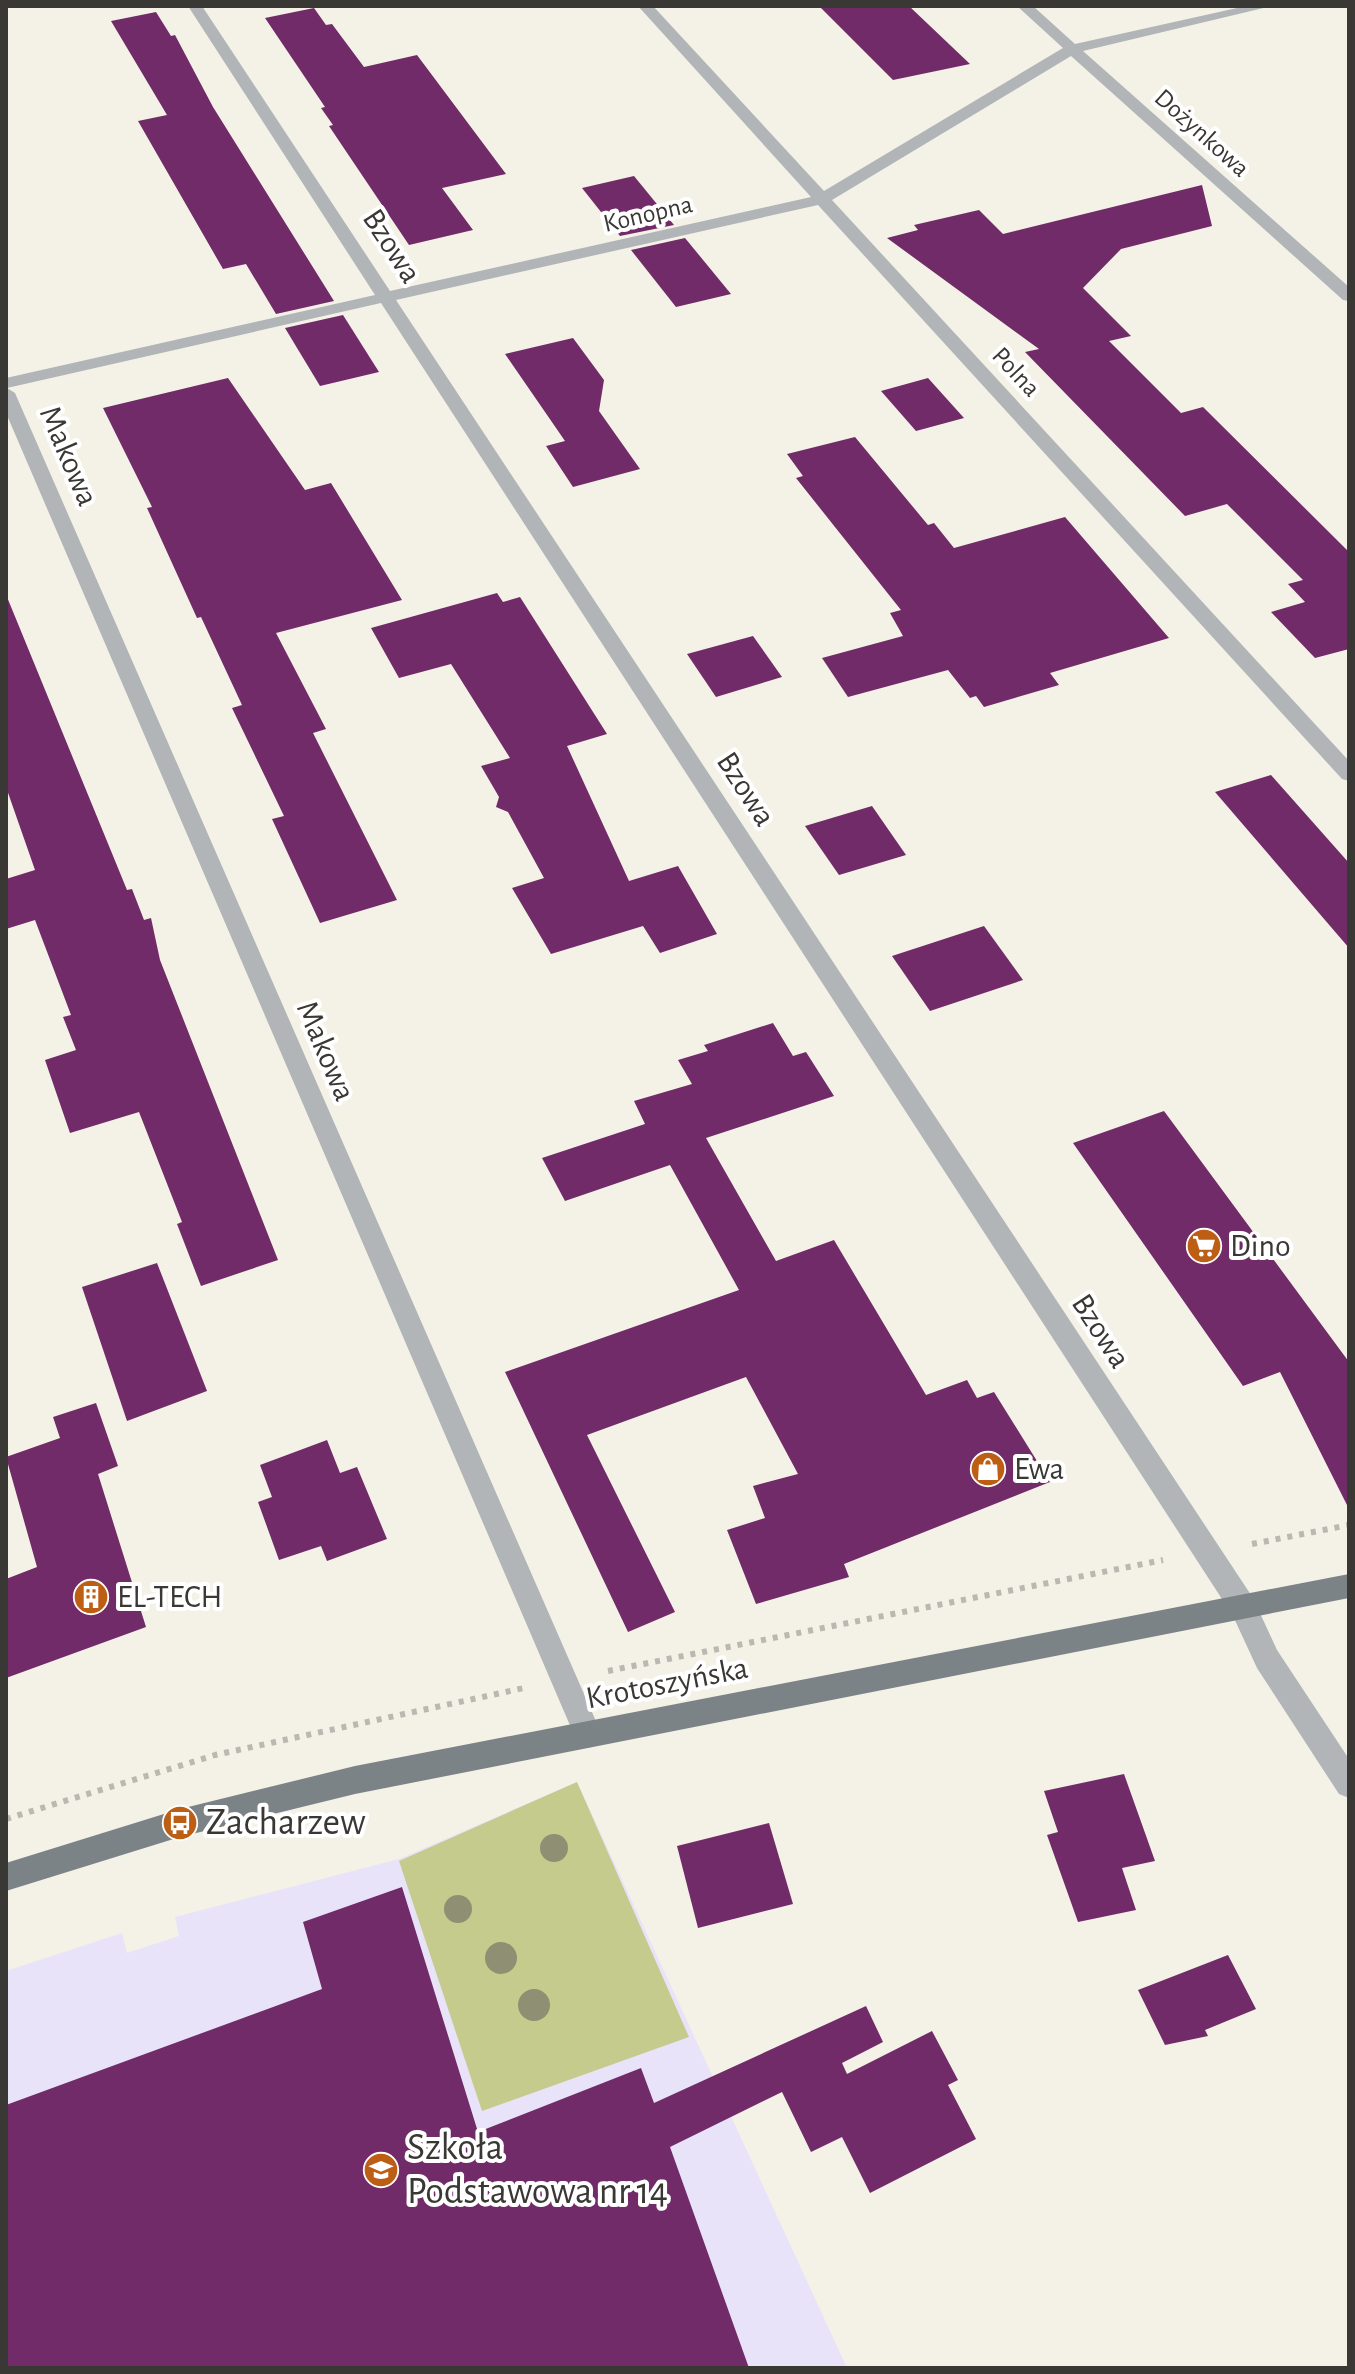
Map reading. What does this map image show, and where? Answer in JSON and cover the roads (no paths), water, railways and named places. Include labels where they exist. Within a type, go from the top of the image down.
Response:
[{"type":"main road","name":"Krotoszyńska","points":[[6,1877],[180,1823],[327,1787],[1349,1586]]},
{"type":"street","name":"Bzowa","points":[[195,6],[1243,1607],[1267,1659],[1349,1784]]},
{"type":"street","name":"Polna","points":[[645,6],[1349,774]]},
{"type":"street","name":"Dożynkowa","points":[[1024,6],[1349,296]]},
{"type":"street","name":"Konopna","points":[[6,383],[822,199],[1072,49],[1265,6]]},
{"type":"street","name":"Makowa","points":[[6,393],[588,1735]]},
{"type":"place","name":"Dino","points":[[1204,1246]]},
{"type":"place","name":"Ewa","points":[[988,1469]]},
{"type":"place","name":"EL-TECH","points":[[91,1597]]},
{"type":"place","name":"Zacharzew","points":[[180,1823]]},
{"type":"place","name":"Szkoła Podstawowa nr 14","points":[[381,2170]]}]
